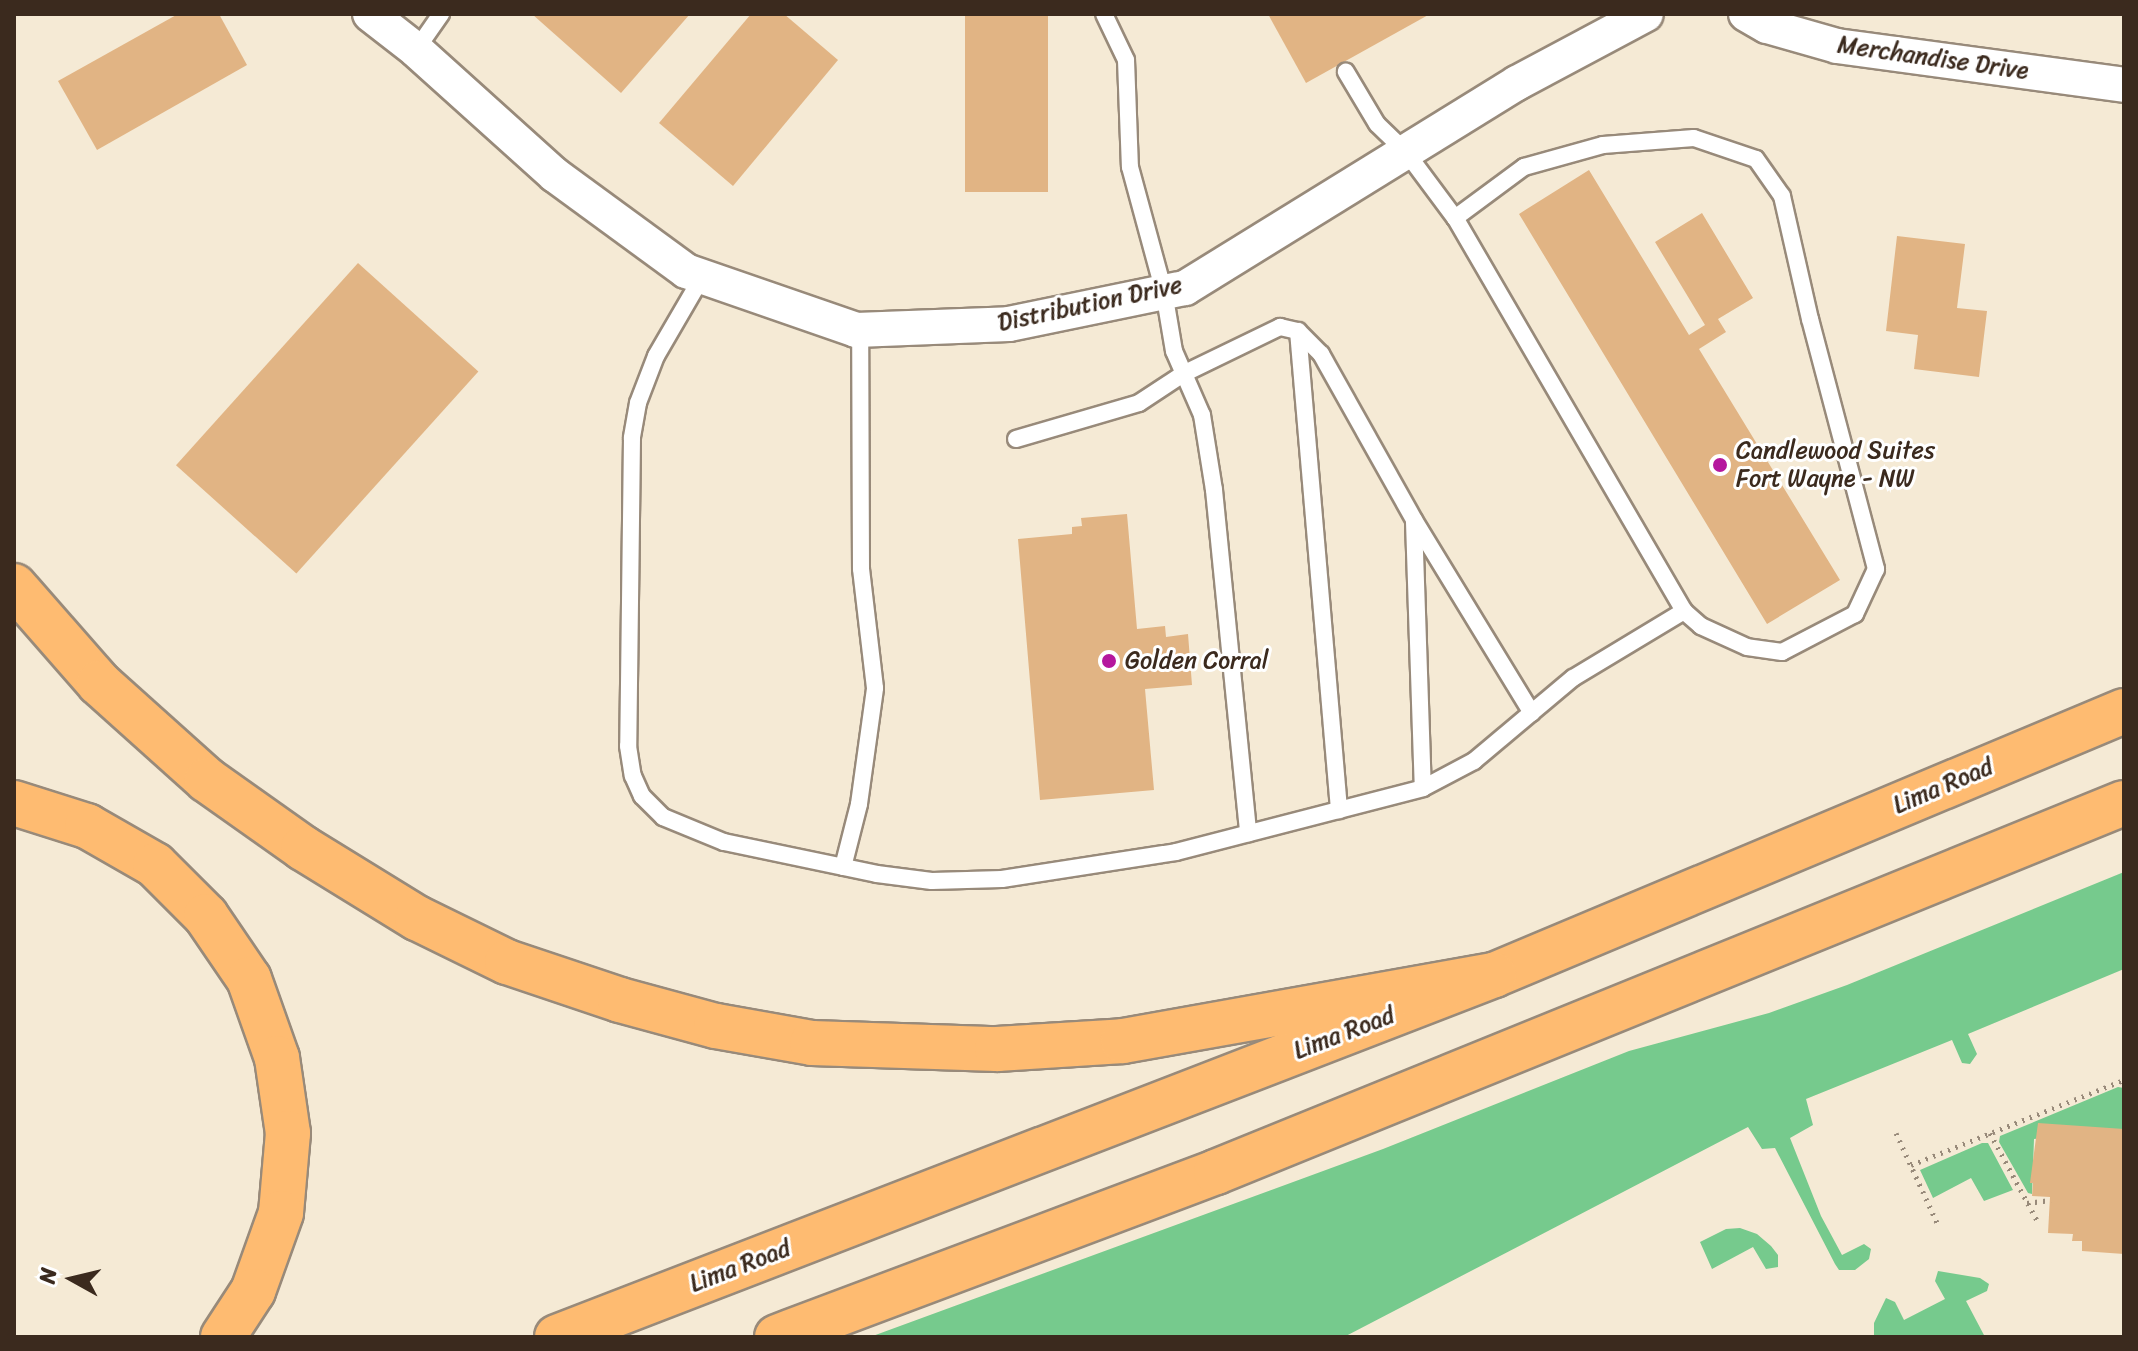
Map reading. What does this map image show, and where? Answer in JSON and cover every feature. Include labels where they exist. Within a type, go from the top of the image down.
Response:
[{"type":"highway","points":[[14,586],[99,683],[207,780],[303,848],[417,918],[507,962],[620,1000],[716,1026],[812,1043],[919,1048],[1028,1047],[1123,1041],[1494,975]]},
{"type":"highway","name":"Lima Road","points":[[557,1337],[1494,975],[2124,711]]},
{"type":"highway","points":[[14,803],[87,826],[155,865],[206,916],[249,979],[277,1058],[288,1133],[281,1213],[253,1291],[223,1337]]},
{"type":"highway","points":[[777,1337],[1216,1172],[2113,812]]},
{"type":"street","name":"Distribution Drive","points":[[370,14],[416,50],[555,175],[686,271],[860,329],[1009,324],[1185,288],[1517,83],[1646,14]]},
{"type":"street","name":"Merchandise Drive","points":[[1746,14],[1767,26],[1837,46],[2124,85]]},
{"type":"lane","points":[[416,50],[441,14]]},
{"type":"lane","points":[[1104,14],[1126,60],[1130,167],[1164,292],[1174,351],[1202,415],[1214,490],[1248,833]]},
{"type":"lane","points":[[1346,72],[1377,124],[1406,152],[1455,218],[1684,611],[1701,626],[1747,647],[1782,652],[1855,614],[1876,569],[1810,319],[1782,196],[1756,159],[1694,138],[1603,145],[1524,167],[1455,218]]},
{"type":"lane","points":[[702,277],[656,356],[638,403],[632,438],[627,636],[628,746],[633,776],[642,796],[663,817],[724,842],[843,867],[932,881],[1002,879],[1176,852],[1423,788],[1474,761],[1573,678],[1684,611]]},
{"type":"lane","points":[[1016,439],[1139,403],[1183,374],[1280,327],[1298,331],[1321,354],[1414,520],[1532,713]]},
{"type":"lane","points":[[843,867],[859,804],[875,688],[861,569],[860,329]]},
{"type":"lane","points":[[1298,331],[1339,810]]},
{"type":"lane","points":[[1414,520],[1423,788]]},
{"type":"path","points":[[1911,1165],[2124,1080]]},
{"type":"path","points":[[1896,1133],[1939,1227]]},
{"type":"path","points":[[1990,1133],[2038,1222]]},
{"type":"path","points":[[2027,1203],[2051,1200]]},
{"type":"green space","points":[[2124,872],[2124,969],[1968,1034],[1977,1054],[1970,1064],[1962,1063],[1952,1040],[1806,1099],[1813,1125],[1790,1138],[1821,1216],[1842,1255],[1864,1244],[1871,1249],[1869,1259],[1855,1270],[1839,1270],[1775,1148],[1762,1149],[1748,1127],[1344,1337],[870,1337],[1383,1149],[1629,1051],[1769,1013],[1847,985]]},
{"type":"green space","points":[[2118,1087],[2124,1088],[2124,1129],[2034,1139],[2032,1194],[2028,1193],[1999,1142],[2000,1136]]},
{"type":"green space","points":[[1988,1143],[2013,1190],[1984,1201],[1971,1178],[1933,1198],[1920,1170]]},
{"type":"green space","points":[[1740,1228],[1757,1234],[1771,1246],[1778,1255],[1778,1267],[1766,1269],[1753,1247],[1712,1269],[1700,1242],[1726,1229]]},
{"type":"green space","points":[[1938,1271],[1980,1278],[1989,1284],[1987,1291],[1966,1301],[1985,1337],[1874,1337],[1874,1323],[1886,1298],[1895,1302],[1904,1320],[1945,1299],[1935,1281]]},
{"type":"building","points":[[178,14],[219,14],[247,65],[97,150],[58,81]]},
{"type":"building","points":[[532,14],[690,14],[621,93]]},
{"type":"building","points":[[751,14],[784,14],[838,60],[733,186],[659,123]]},
{"type":"building","points":[[965,14],[1048,14],[1048,192],[965,192]]},
{"type":"building","points":[[1268,14],[1430,14],[1306,83]]},
{"type":"building","name":"Candlewood Suites Fort Wayne - NW","points":[[1589,170],[1689,335],[1705,325],[1655,242],[1702,213],[1753,298],[1718,319],[1726,332],[1699,349],[1840,580],[1767,624],[1519,214]]},
{"type":"building","points":[[1897,236],[1965,244],[1957,308],[1987,311],[1979,377],[1914,369],[1918,335],[1886,331]]},
{"type":"building","points":[[358,263],[478,371],[296,574],[176,465]]},
{"type":"building","name":"Golden Corral","points":[[1127,514],[1137,629],[1165,626],[1166,637],[1188,634],[1192,685],[1145,689],[1154,790],[1040,800],[1018,539],[1072,534],[1072,527],[1082,526],[1081,518]]},
{"type":"building","points":[[2038,1123],[2124,1129],[2124,1254],[2082,1251],[2082,1241],[2072,1241],[2073,1234],[2048,1233],[2050,1197],[2032,1196],[2033,1183],[2030,1183]]},
{"type":"place","name":"Candlewood Suites Fort Wayne - NW","points":[[1720,465]]},
{"type":"place","name":"Golden Corral","points":[[1109,661]]}]
